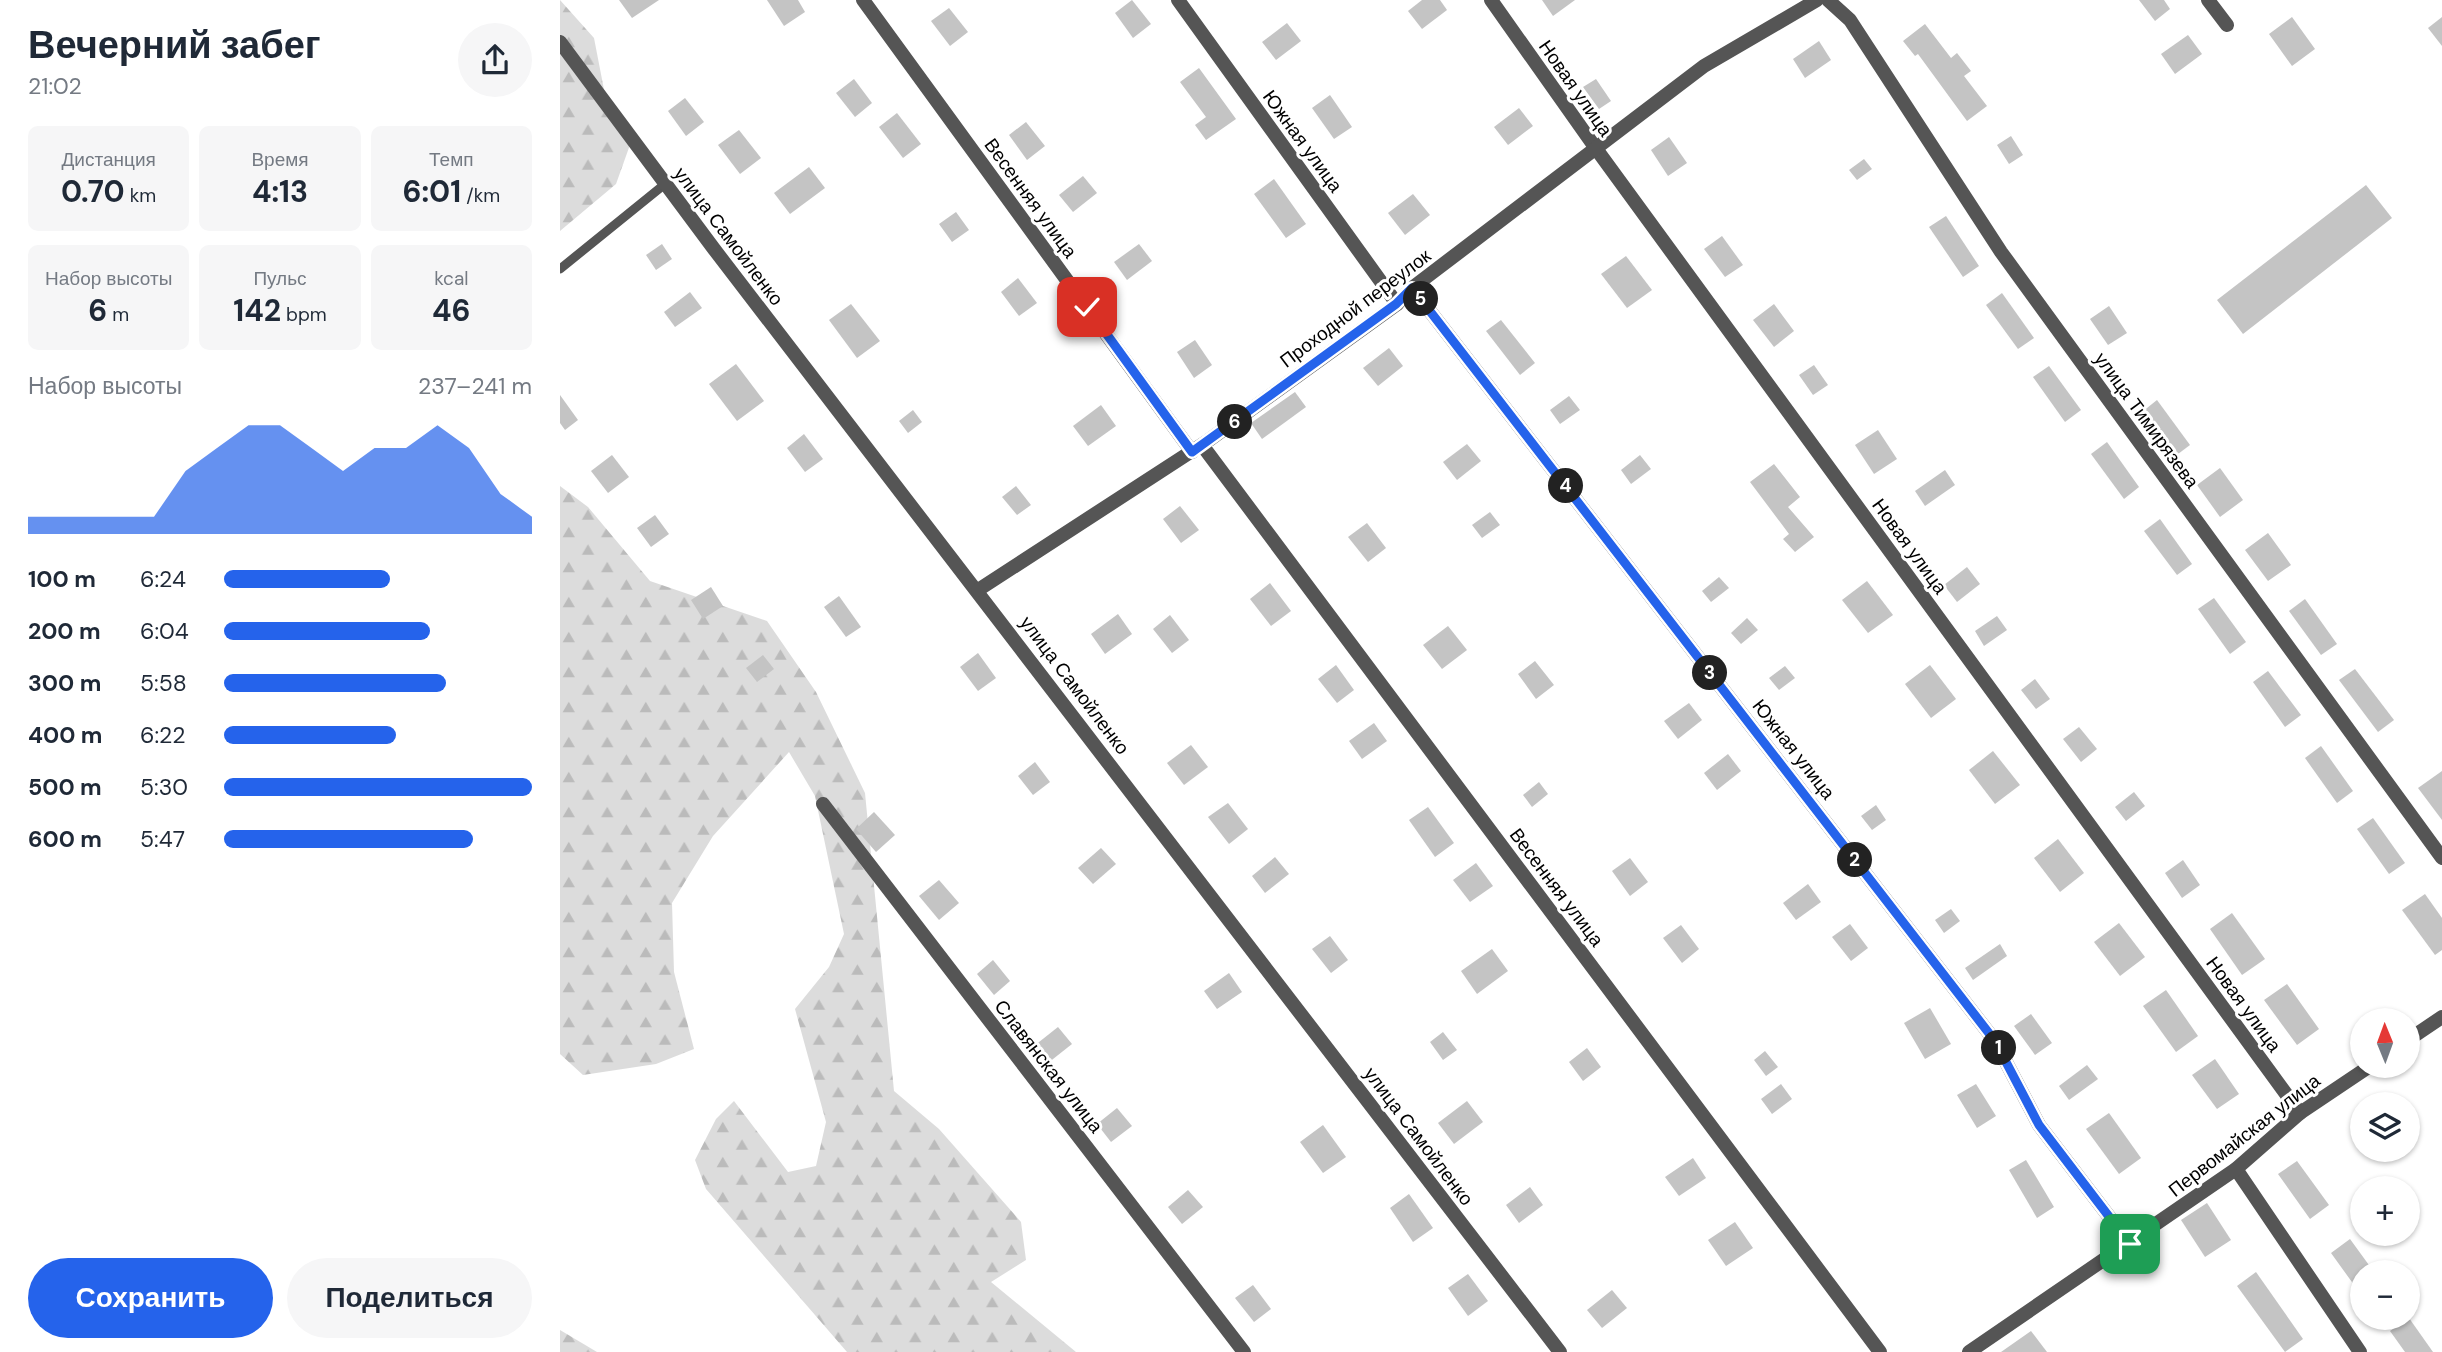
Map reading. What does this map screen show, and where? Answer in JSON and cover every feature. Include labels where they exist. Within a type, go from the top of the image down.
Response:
[{"type":"street","name":"Весенняя улица","points":[[863,0],[1197,448],[1880,1352]]},
{"type":"street","name":"Южная улица","points":[[1178,0],[1396,304]]},
{"type":"street","name":"Новая улица","points":[[1491,0],[1597,150],[2300,1113]]},
{"type":"street","name":"Проходной переулок","points":[[978,590],[1197,448],[1396,304],[1412,288],[1597,150],[1704,66],[1817,0]]},
{"type":"street","name":"улица Тимирязева","points":[[1828,0],[1850,20],[2001,252],[2442,858]]},
{"type":"street","points":[[2208,0],[2227,25]]},
{"type":"street","name":"улица Самойленко","points":[[560,42],[665,184],[1560,1352]]},
{"type":"street","name":"Южная улица","points":[[1412,288],[1995,1041],[2039,1125],[2130,1244]]},
{"type":"street","name":"Славянская улица","points":[[823,804],[1244,1352]]},
{"type":"street","points":[[2420,1032],[2442,1017]]},
{"type":"street","name":"Первомайская улица","points":[[1969,1352],[2236,1169],[2300,1113],[2352,1078]]},
{"type":"street","points":[[2236,1169],[2360,1352]]},
{"type":"lane","points":[[560,269],[665,184]]},
{"type":"green space","points":[[560,0],[594,38],[606,100],[631,142],[616,184],[560,231]]},
{"type":"green space","points":[[560,486],[588,507],[650,581],[767,621],[816,692],[865,793],[894,1091],[939,1129],[1021,1222],[1026,1260],[991,1282],[1076,1352],[847,1352],[706,1189],[695,1160],[716,1119],[734,1101],[788,1172],[816,1166],[826,1122],[795,1009],[829,967],[844,934],[815,796],[789,752],[713,836],[672,903],[674,972],[694,1049],[656,1064],[583,1075],[560,1054]]},
{"type":"green space","points":[[560,1330],[597,1352],[560,1352]]},
{"type":"building","points":[[619,0],[659,0],[632,18]]},
{"type":"building","points":[[767,0],[798,0],[805,12],[784,26]]},
{"type":"building","points":[[1132,0],[1151,24],[1133,38],[1115,13]]},
{"type":"building","points":[[1422,0],[1440,0],[1447,10],[1422,29],[1408,11]]},
{"type":"building","points":[[1542,0],[1575,0],[1553,16]]},
{"type":"building","points":[[2139,0],[2164,0],[2170,9],[2155,21]]},
{"type":"building","points":[[949,8],[968,32],[950,46],[931,21]]},
{"type":"building","points":[[2292,17],[2315,49],[2292,66],[2269,34]]},
{"type":"building","points":[[2442,17],[2442,46],[2428,28]]},
{"type":"building","points":[[1287,23],[1301,41],[1276,60],[1262,42]]},
{"type":"building","points":[[1925,24],[1951,58],[1957,53],[1971,71],[1964,76],[1987,106],[1967,121],[1918,54],[1915,56],[1903,41]]},
{"type":"building","points":[[2188,35],[2202,54],[2175,74],[2161,54]]},
{"type":"building","points":[[1819,41],[1831,60],[1805,78],[1793,59]]},
{"type":"building","points":[[1199,68],[1236,119],[1206,140],[1195,125],[1206,117],[1180,82]]},
{"type":"building","points":[[854,79],[872,103],[855,117],[836,93]]},
{"type":"building","points":[[1596,79],[1611,101],[1599,109],[1583,87]]},
{"type":"building","points":[[1330,95],[1352,127],[1334,139],[1312,108]]},
{"type":"building","points":[[685,98],[704,122],[686,136],[668,111]]},
{"type":"building","points":[[1519,108],[1533,126],[1508,145],[1494,127]]},
{"type":"building","points":[[897,113],[921,144],[903,158],[879,127]]},
{"type":"building","points":[[1026,122],[1045,146],[1027,160],[1009,135]]},
{"type":"building","points":[[739,130],[761,158],[740,174],[718,145]]},
{"type":"building","points":[[2011,136],[2023,155],[2009,164],[1997,145]]},
{"type":"building","points":[[1669,137],[1687,163],[1668,176],[1651,150]]},
{"type":"building","points":[[1864,159],[1872,169],[1857,180],[1849,170]]},
{"type":"building","points":[[809,167],[825,188],[790,214],[774,193]]},
{"type":"building","points":[[1083,176],[1097,193],[1073,212],[1059,195]]},
{"type":"building","points":[[1274,179],[1306,224],[1286,238],[1254,194]]},
{"type":"building","points":[[2366,185],[2392,218],[2243,334],[2217,300]]},
{"type":"building","points":[[1413,194],[1430,215],[1405,235],[1388,213]]},
{"type":"building","points":[[956,212],[969,230],[952,242],[939,224]]},
{"type":"building","points":[[1946,216],[1979,266],[1963,277],[1929,227]]},
{"type":"building","points":[[1722,236],[1743,265],[1725,277],[1704,249]]},
{"type":"building","points":[[662,244],[672,259],[656,270],[646,255]]},
{"type":"building","points":[[1139,244],[1152,261],[1127,280],[1114,262]]},
{"type":"building","points":[[1626,256],[1652,290],[1627,308],[1601,274]]},
{"type":"building","points":[[1018,278],[1037,303],[1019,316],[1001,292]]},
{"type":"building","points":[[690,292],[702,308],[675,327],[664,312]]},
{"type":"building","points":[[2002,293],[2034,338],[2018,349],[1986,305]]},
{"type":"building","points":[[851,304],[880,341],[857,358],[829,320]]},
{"type":"building","points":[[1774,304],[1794,331],[1774,347],[1753,320]]},
{"type":"building","points":[[2109,306],[2127,333],[2108,345],[2090,319]]},
{"type":"building","points":[[1501,320],[1535,363],[1520,375],[1486,331]]},
{"type":"building","points":[[1195,340],[1212,365],[1194,378],[1177,352]]},
{"type":"building","points":[[1389,348],[1403,366],[1378,386],[1363,368]]},
{"type":"building","points":[[736,364],[764,401],[737,421],[709,384]]},
{"type":"building","points":[[1814,365],[1828,385],[1813,395],[1799,375]]},
{"type":"building","points":[[2049,366],[2081,410],[2065,422],[2033,377]]},
{"type":"building","points":[[1295,392],[1306,407],[1262,439],[1251,423]]},
{"type":"building","points":[[560,395],[578,420],[565,430],[560,423]]},
{"type":"building","points":[[1569,396],[1580,410],[1560,424],[1550,410]]},
{"type":"building","points":[[2157,400],[2190,445],[2174,457],[2142,412]]},
{"type":"building","points":[[1101,405],[1116,426],[1088,446],[1073,426]]},
{"type":"building","points":[[913,410],[922,422],[908,433],[899,421]]},
{"type":"building","points":[[1878,430],[1897,459],[1874,474],[1855,445]]},
{"type":"building","points":[[804,434],[823,459],[805,472],[787,448]]},
{"type":"building","points":[[2107,442],[2139,487],[2124,499],[2091,454]]},
{"type":"building","points":[[1467,444],[1481,461],[1457,480],[1443,462]]},
{"type":"building","points":[[612,455],[629,477],[608,493],[591,471]]},
{"type":"building","points":[[1640,455],[1651,469],[1631,484],[1621,470]]},
{"type":"building","points":[[1774,464],[1800,497],[1788,507],[1814,537],[1795,552],[1783,539],[1789,534],[1750,482]]},
{"type":"building","points":[[2220,468],[2243,500],[2220,517],[2197,485]]},
{"type":"building","points":[[1945,470],[1955,485],[1925,506],[1915,491]]},
{"type":"building","points":[[1016,486],[1031,505],[1017,515],[1002,497]]},
{"type":"building","points":[[1180,506],[1199,530],[1181,543],[1163,519]]},
{"type":"building","points":[[1490,512],[1500,525],[1482,538],[1472,525]]},
{"type":"building","points":[[655,515],[669,534],[651,547],[637,528]]},
{"type":"building","points":[[2160,519],[2192,564],[2177,575],[2144,531]]},
{"type":"building","points":[[1367,523],[1386,548],[1368,562],[1348,537]]},
{"type":"building","points":[[2268,533],[2291,565],[2268,581],[2245,550]]},
{"type":"building","points":[[1967,567],[1980,584],[1957,602],[1944,585]]},
{"type":"building","points":[[1719,577],[1729,588],[1711,602],[1702,591]]},
{"type":"building","points":[[1867,581],[1893,615],[1868,633],[1842,600]]},
{"type":"building","points":[[1270,583],[1291,611],[1271,626],[1250,599]]},
{"type":"building","points":[[711,587],[723,606],[703,619],[691,600]]},
{"type":"building","points":[[839,596],[861,627],[846,637],[824,607]]},
{"type":"building","points":[[2214,598],[2246,642],[2230,654],[2198,609]]},
{"type":"building","points":[[2305,599],[2337,644],[2321,655],[2289,611]]},
{"type":"building","points":[[1118,614],[1132,634],[1105,654],[1091,634]]},
{"type":"building","points":[[1170,615],[1189,640],[1172,653],[1153,629]]},
{"type":"building","points":[[1997,616],[2007,630],[1984,646],[1975,631]]},
{"type":"building","points":[[1747,618],[1758,630],[1741,644],[1731,633]]},
{"type":"building","points":[[1448,626],[1467,650],[1442,669],[1423,645]]},
{"type":"building","points":[[978,653],[996,678],[978,691],[960,667]]},
{"type":"building","points":[[763,655],[774,669],[757,682],[746,668]]},
{"type":"building","points":[[1535,661],[1554,685],[1536,699],[1518,674]]},
{"type":"building","points":[[1336,665],[1354,690],[1337,703],[1318,679]]},
{"type":"building","points":[[1930,665],[1956,699],[1931,718],[1905,684]]},
{"type":"building","points":[[1785,666],[1795,678],[1779,690],[1769,678]]},
{"type":"building","points":[[2355,669],[2394,720],[2378,732],[2339,680]]},
{"type":"building","points":[[2268,671],[2301,715],[2285,727],[2253,682]]},
{"type":"building","points":[[2035,679],[2050,699],[2036,709],[2021,690]]},
{"type":"building","points":[[1689,703],[1702,720],[1678,739],[1664,721]]},
{"type":"building","points":[[1374,723],[1387,741],[1362,759],[1349,741]]},
{"type":"building","points":[[2079,727],[2097,749],[2081,762],[2063,739]]},
{"type":"building","points":[[1191,745],[1208,767],[1184,785],[1167,763]]},
{"type":"building","points":[[2321,746],[2353,791],[2337,803],[2305,758]]},
{"type":"building","points":[[1993,751],[2020,785],[1995,804],[1969,770]]},
{"type":"building","points":[[1728,754],[1741,771],[1717,790],[1704,773]]},
{"type":"building","points":[[1035,762],[1050,782],[1033,795],[1018,776]]},
{"type":"building","points":[[2442,771],[2442,820],[2418,788]]},
{"type":"building","points":[[1539,782],[1548,794],[1532,807],[1523,795]]},
{"type":"building","points":[[2134,792],[2145,806],[2126,821],[2115,807]]},
{"type":"building","points":[[1228,803],[1248,829],[1229,844],[1208,817]]},
{"type":"building","points":[[1876,805],[1886,820],[1872,830],[1861,816]]},
{"type":"building","points":[[1428,807],[1454,843],[1435,857],[1409,820]]},
{"type":"building","points":[[874,812],[895,835],[876,852],[856,829]]},
{"type":"building","points":[[2373,818],[2405,863],[2389,874],[2357,829]]},
{"type":"building","points":[[2058,839],[2084,873],[2060,892],[2034,858]]},
{"type":"building","points":[[1101,848],[1116,864],[1093,884],[1078,868]]},
{"type":"building","points":[[1275,857],[1289,874],[1265,893],[1252,876]]},
{"type":"building","points":[[1630,858],[1648,882],[1630,896],[1612,871]]},
{"type":"building","points":[[2183,860],[2200,885],[2182,898],[2165,873]]},
{"type":"building","points":[[1476,863],[1493,886],[1470,902],[1453,880]]},
{"type":"building","points":[[939,880],[959,903],[939,920],[919,896]]},
{"type":"building","points":[[1808,884],[1821,902],[1796,920],[1783,903]]},
{"type":"building","points":[[2425,894],[2442,918],[2442,950],[2435,955],[2402,910]]},
{"type":"building","points":[[1951,909],[1960,921],[1944,933],[1935,920]]},
{"type":"building","points":[[2232,913],[2265,959],[2242,975],[2210,929]]},
{"type":"building","points":[[2119,923],[2145,957],[2120,976],[2094,942]]},
{"type":"building","points":[[1850,924],[1868,948],[1851,961],[1832,937]]},
{"type":"building","points":[[1681,925],[1699,949],[1682,963],[1663,938]]},
{"type":"building","points":[[1330,936],[1348,960],[1331,973],[1312,949]]},
{"type":"building","points":[[2000,944],[2007,956],[1973,980],[1965,968]]},
{"type":"building","points":[[1492,949],[1508,971],[1477,994],[1461,971]]},
{"type":"building","points":[[993,960],[1010,981],[994,995],[977,974]]},
{"type":"building","points":[[1229,973],[1242,992],[1217,1009],[1204,991]]},
{"type":"building","points":[[2287,984],[2319,1029],[2297,1045],[2264,1000]]},
{"type":"building","points":[[2166,990],[2198,1036],[2176,1052],[2143,1006]]},
{"type":"building","points":[[1930,1008],[1951,1044],[1925,1059],[1904,1023]]},
{"type":"building","points":[[2031,1014],[2052,1043],[2035,1055],[2014,1026]]},
{"type":"building","points":[[1058,1027],[1072,1044],[1048,1063],[1034,1046]]},
{"type":"building","points":[[1443,1032],[1457,1050],[1443,1060],[1430,1042]]},
{"type":"building","points":[[1587,1048],[1601,1067],[1583,1081],[1569,1062]]},
{"type":"building","points":[[1765,1051],[1778,1067],[1766,1076],[1754,1060]]},
{"type":"building","points":[[2215,1059],[2239,1094],[2217,1109],[2192,1075]]},
{"type":"building","points":[[2087,1065],[2098,1079],[2069,1100],[2059,1086]]},
{"type":"building","points":[[1781,1084],[1792,1099],[1772,1114],[1761,1099]]},
{"type":"building","points":[[1976,1084],[1996,1116],[1977,1128],[1957,1095]]},
{"type":"building","points":[[1467,1101],[1483,1122],[1454,1144],[1438,1123]]},
{"type":"building","points":[[1117,1108],[1132,1126],[1111,1142],[1097,1124]]},
{"type":"building","points":[[2109,1113],[2141,1158],[2119,1174],[2086,1129]]},
{"type":"building","points":[[1323,1125],[1346,1157],[1323,1173],[1300,1142]]},
{"type":"building","points":[[1693,1158],[1706,1178],[1679,1196],[1665,1177]]},
{"type":"building","points":[[2026,1160],[2054,1207],[2037,1218],[2009,1170]]},
{"type":"building","points":[[2297,1161],[2329,1205],[2310,1219],[2278,1174]]},
{"type":"building","points":[[1530,1187],[1543,1205],[1519,1223],[1506,1205]]},
{"type":"building","points":[[1188,1190],[1203,1207],[1182,1224],[1168,1207]]},
{"type":"building","points":[[1409,1194],[1433,1228],[1413,1242],[1390,1208]]},
{"type":"building","points":[[2207,1203],[2231,1240],[2205,1257],[2181,1220]]},
{"type":"building","points":[[1735,1222],[1753,1248],[1726,1266],[1708,1240]]},
{"type":"building","points":[[2350,1239],[2350,1246],[2355,1246],[2365,1260],[2350,1260],[2350,1279],[2331,1253]]},
{"type":"building","points":[[2256,1272],[2303,1339],[2285,1352],[2237,1286]]},
{"type":"building","points":[[1468,1274],[1488,1301],[1468,1316],[1448,1288]]},
{"type":"building","points":[[1253,1285],[1271,1309],[1254,1322],[1235,1298]]},
{"type":"building","points":[[1612,1290],[1627,1308],[1602,1328],[1587,1310]]},
{"type":"building","points":[[2417,1330],[2433,1352],[2405,1352],[2390,1331]]},
{"type":"building","points":[[2031,1331],[2047,1352],[2001,1352]]},
{"type":"route","points":[[1087,307],[1192,452],[1396,304],[1412,288],[1995,1041],[2039,1125],[2130,1244]]}]
